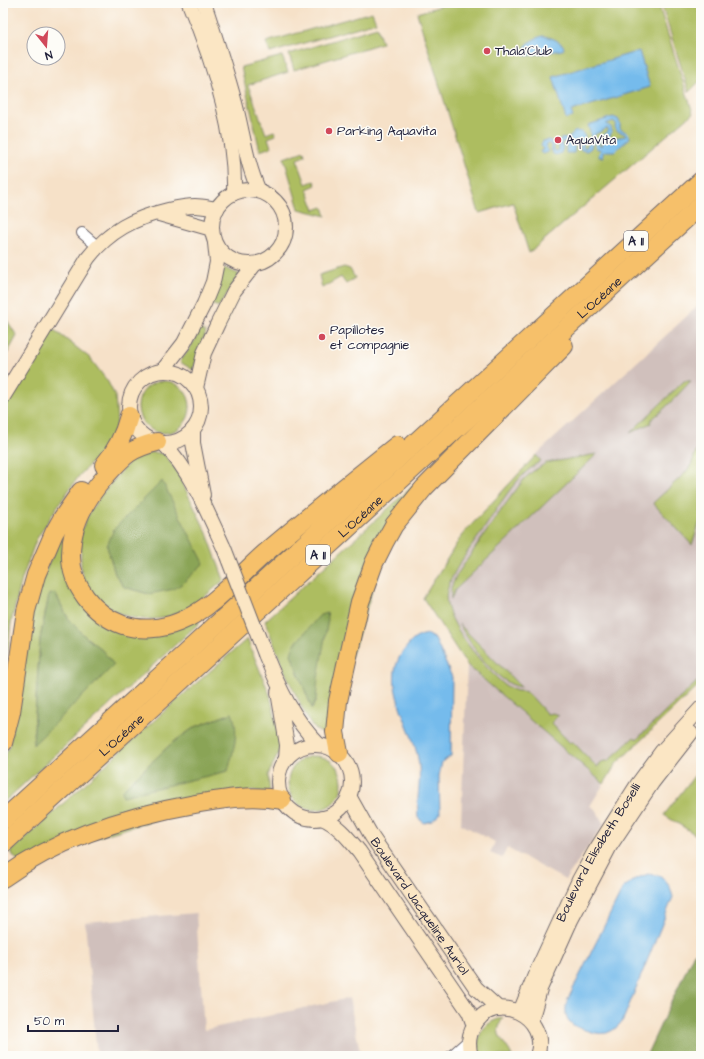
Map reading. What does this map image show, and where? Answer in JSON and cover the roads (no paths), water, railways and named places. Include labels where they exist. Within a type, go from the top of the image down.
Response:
[{"type":"highway","name":"L’Océane","points":[[3,820],[701,181]]},
{"type":"highway","name":"L’Océane","points":[[3,844],[701,205]]},
{"type":"highway","points":[[339,753],[335,732],[335,719],[360,602],[374,563],[394,525],[410,504],[441,470],[565,345],[624,289],[633,267]]},
{"type":"highway","points":[[3,743],[11,712],[26,611],[40,563],[63,516],[83,488],[116,451],[124,434],[129,416]]},
{"type":"highway","points":[[160,443],[140,446],[132,451],[124,457],[99,484],[79,514],[74,529],[70,554],[71,565],[79,588],[101,613],[122,625],[147,629],[178,622],[204,608],[263,555],[411,433],[439,421]]},
{"type":"highway","points":[[3,878],[32,859],[58,846],[128,818],[230,798],[260,797],[282,800]]},
{"type":"main road","points":[[189,3],[202,34],[223,105],[234,156],[234,193]]},
{"type":"main road","points":[[204,3],[220,50],[235,104],[251,173],[259,191]]},
{"type":"main road","points":[[163,370],[184,343],[204,304],[213,282],[217,262],[212,229],[213,216],[222,201],[234,193],[249,190],[259,191],[272,198],[278,205],[285,218],[286,229],[284,240],[278,250],[270,258],[255,264],[241,263],[232,260],[220,251],[215,243]]},
{"type":"main road","points":[[3,397],[88,258],[97,246],[112,233],[143,217],[194,206],[217,209]]},
{"type":"main road","points":[[157,213],[212,229]]},
{"type":"main road","points":[[196,388],[204,353],[218,323],[234,291],[255,264]]},
{"type":"main road","points":[[160,443],[176,441],[193,430],[201,412],[200,397],[196,388],[189,379],[179,373],[163,370],[146,375],[133,388],[129,399],[129,416],[134,427],[142,435],[160,443],[171,451],[205,505],[224,548],[276,680],[302,726],[319,745]]},
{"type":"main road","points":[[193,430],[193,443],[205,505]]},
{"type":"main road","points":[[276,680],[287,745],[286,759]]},
{"type":"main road","name":"Boulevard Elisabeth Boselli","points":[[520,1012],[535,975],[579,880],[595,851],[637,785],[662,751],[701,708]]},
{"type":"main road","points":[[531,1021],[540,989],[571,920],[610,846],[652,783],[688,736],[701,723]]},
{"type":"main road","points":[[308,745],[319,745],[330,748],[339,753],[348,765],[352,776],[352,786],[344,805],[337,812],[322,818],[312,819],[297,815],[282,800],[278,790],[280,768],[286,759],[295,751],[308,745]]},
{"type":"main road","name":"Boulevard Jacqueline Auriol","points":[[349,796],[372,837],[476,988],[499,1009]]},
{"type":"main road","name":"Boulevard Jacqueline Auriol","points":[[322,818],[334,824],[345,834],[359,851],[469,1012],[474,1026]]},
{"type":"main road","points":[[472,1056],[469,1040],[474,1026],[483,1015],[488,1012],[499,1009],[509,1009],[520,1012],[531,1021],[538,1036],[539,1045],[537,1056]]},
{"type":"street","points":[[82,233],[97,246]]},
{"type":"street","points":[[451,1056],[469,1040]]},
{"type":"water","points":[[543,36],[551,38],[563,45],[564,49],[528,56],[525,55],[525,47],[533,40]]},
{"type":"water","points":[[639,51],[650,87],[571,111],[573,117],[566,119],[553,77]]},
{"type":"water","points":[[613,117],[618,119],[620,129],[628,133],[630,138],[615,151],[603,152],[603,157],[599,157],[601,150],[596,148],[595,142],[608,132],[608,129],[606,128],[595,134],[591,148],[587,151],[581,150],[580,143],[577,140],[575,142],[574,153],[566,153],[566,143],[563,141],[561,144],[563,148],[559,154],[555,155],[551,151],[551,145],[548,143],[546,145],[548,152],[542,154],[540,151],[543,150],[541,145],[543,141],[548,140],[553,143],[555,151],[558,151],[559,140],[569,138],[577,131],[584,135],[585,140],[583,146],[586,148],[590,136],[588,125]],"holes":[[[613,121],[616,123],[615,127],[617,131],[625,134],[626,136],[604,140],[600,146],[598,143],[610,136],[612,131],[611,127],[606,124]]]},
{"type":"water","points":[[426,634],[435,639],[452,677],[451,756],[442,762],[439,776],[440,814],[432,821],[424,823],[418,818],[419,766],[416,751],[400,706],[396,691],[395,677],[397,663],[405,649],[414,639]]},
{"type":"water","points":[[648,874],[661,876],[670,887],[673,897],[623,1020],[615,1029],[606,1033],[591,1032],[579,1028],[568,1020],[566,1012],[567,1001],[623,888],[635,879]]},
{"type":"place","name":"Thala'Club","points":[[487,51]]},
{"type":"place","name":"Parking Aquavita","points":[[329,131]]},
{"type":"place","name":"AquaVita","points":[[558,140]]},
{"type":"place","name":"Papillotes et compagnie","points":[[322,337]]}]
